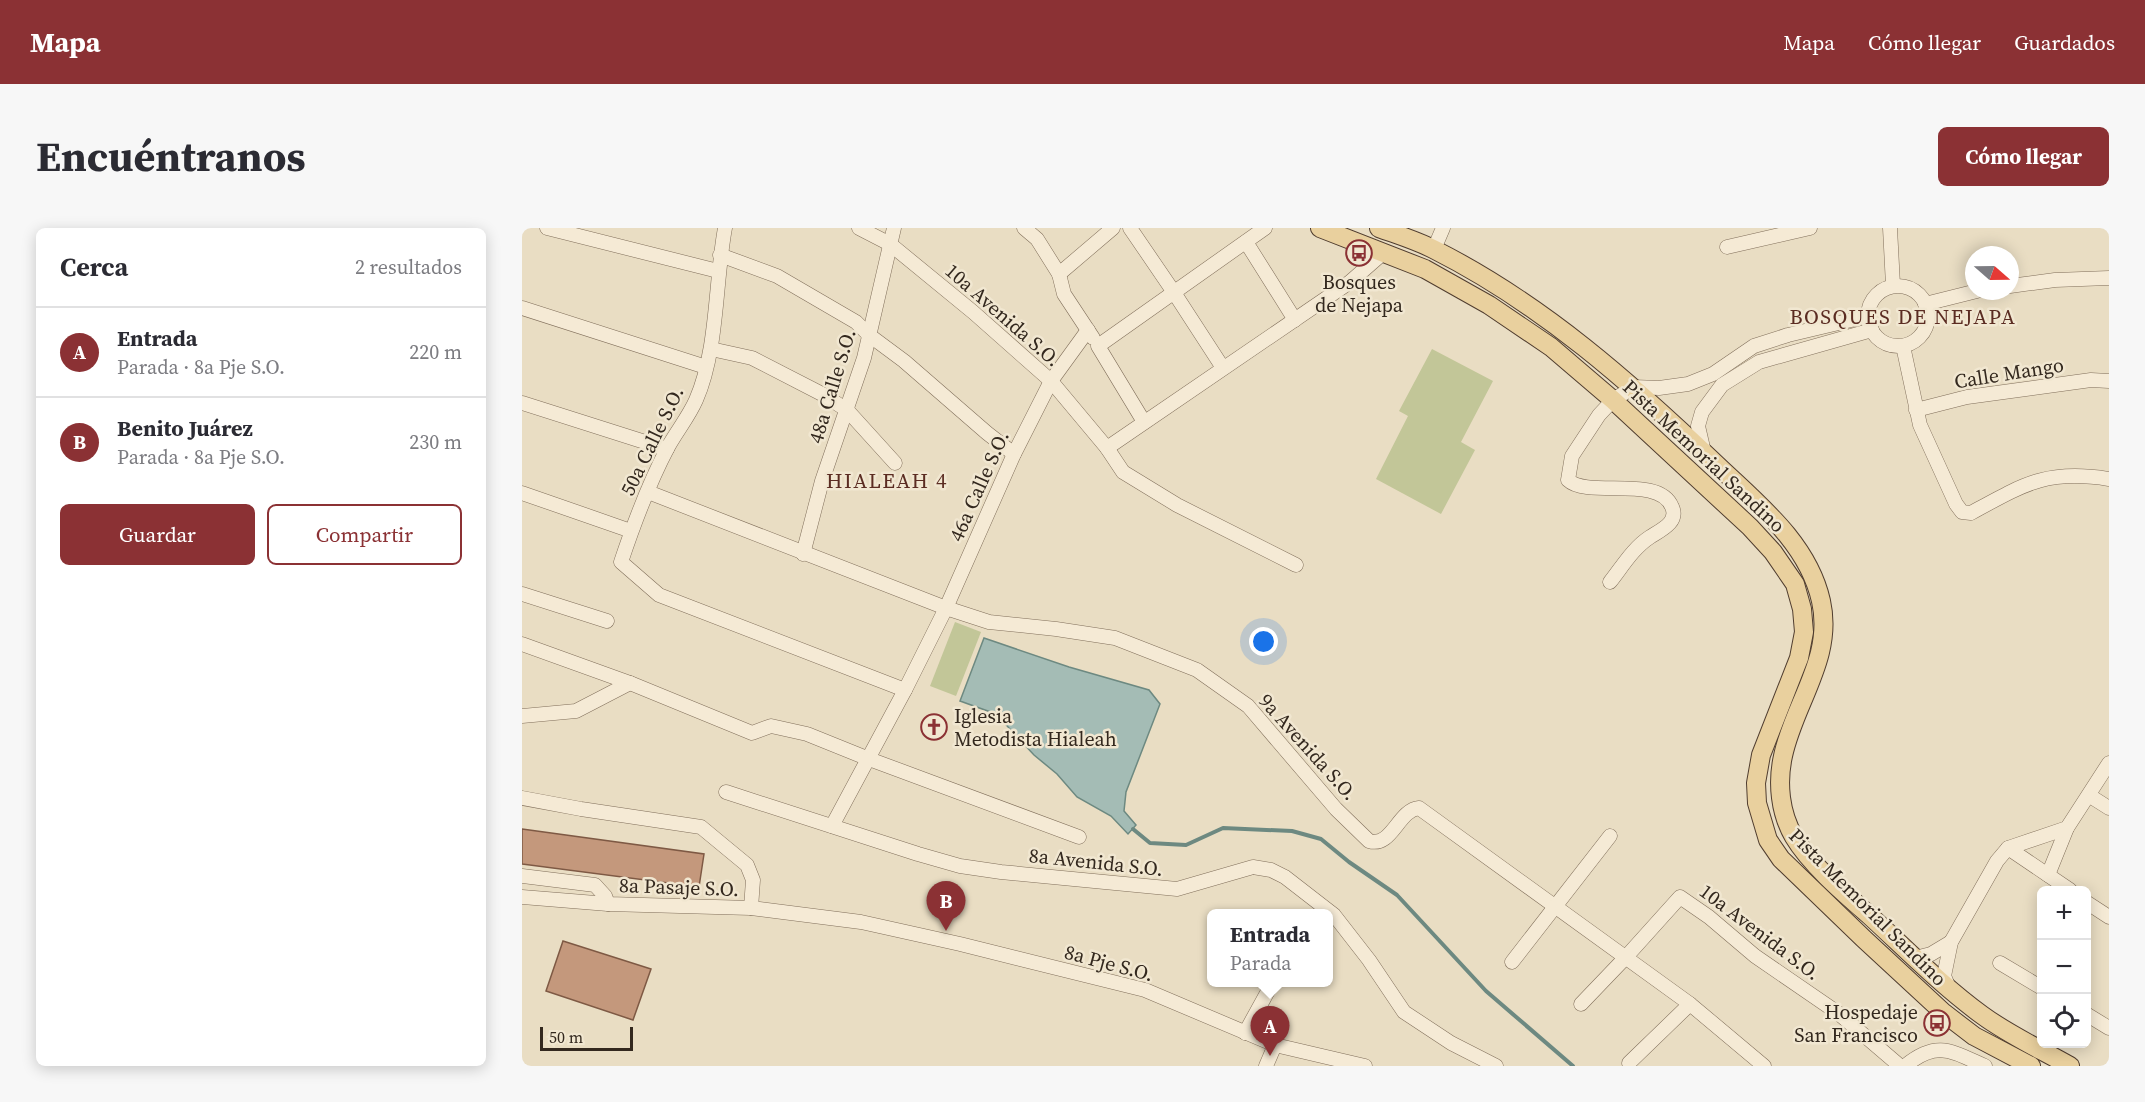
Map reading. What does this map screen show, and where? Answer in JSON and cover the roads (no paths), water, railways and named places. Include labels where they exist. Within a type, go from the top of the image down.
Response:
[{"type":"main road","name":"Pista Memorial Sandino","points":[[1320,228],[1425,269],[1489,305],[1551,347],[1613,400],[1750,527],[1773,552],[1795,584],[1802,609],[1804,632],[1799,658],[1761,755],[1756,783],[1757,803],[1768,840],[1781,859],[1944,1013],[1974,1036],[2031,1066]]},
{"type":"main road","name":"Pista Memorial Sandino","points":[[1379,228],[1407,234],[1500,287],[1562,329],[1634,387],[1773,519],[1797,547],[1815,577],[1822,604],[1824,630],[1817,669],[1796,717],[1783,756],[1780,795],[1784,817],[1794,839],[1841,890],[1950,990],[1984,1017],[2067,1064]]},
{"type":"main road","points":[[2004,1052],[2015,1045],[2044,1060],[2067,1064]]},
{"type":"street","points":[[547,228],[718,272]]},
{"type":"street","name":"50a Calle S.O.","points":[[725,228],[718,272],[711,349],[696,400],[667,449],[631,531],[621,562],[659,595],[905,690]]},
{"type":"street","name":"10a Avenida S.O.","points":[[859,228],[890,244],[973,312],[1051,381],[1107,448],[1123,472],[1177,505],[1296,564]]},
{"type":"street","name":"48a Calle S.O.","points":[[803,554],[822,481],[864,358],[894,228]]},
{"type":"street","points":[[1024,228],[1037,239],[1059,274],[1064,294],[1144,422]]},
{"type":"street","points":[[1059,274],[1113,228]]},
{"type":"street","points":[[1130,228],[1222,368]]},
{"type":"street","points":[[1098,346],[1265,228]]},
{"type":"street","points":[[1434,249],[1443,228]]},
{"type":"street","points":[[1727,247],[1810,228]]},
{"type":"street","points":[[1890,228],[1893,285]]},
{"type":"street","points":[[1246,242],[1295,320]]},
{"type":"street","points":[[1107,448],[1350,282],[1383,253]]},
{"type":"street","points":[[720,255],[777,276],[856,322],[987,434],[1014,454]]},
{"type":"street","points":[[2019,285],[2055,280],[2109,278]]},
{"type":"street","points":[[1893,285],[1908,287],[1921,296],[1925,304],[1928,310],[1927,326],[1917,339],[1903,346],[1887,345],[1874,335],[1868,321],[1869,305],[1878,292],[1893,285]]},
{"type":"street","points":[[1925,304],[1965,294]]},
{"type":"street","points":[[522,308],[706,367]]},
{"type":"street","points":[[1704,452],[1698,426],[1702,412],[1718,379],[1754,346],[1788,335],[1868,316]]},
{"type":"street","name":"46a Calle S.O.","points":[[832,826],[946,608],[1014,454],[1051,381],[1088,330]]},
{"type":"street","points":[[1610,582],[1641,543],[1667,527],[1673,517],[1674,509],[1669,501],[1660,494],[1644,490],[1590,487],[1572,484],[1568,480],[1569,469],[1577,448],[1599,415],[1613,400],[1634,387],[1659,388],[1718,379],[1759,362],[1872,330]]},
{"type":"street","points":[[1903,346],[1920,425],[1956,504],[1962,512],[1971,513],[2033,481],[2064,475],[2109,479]]},
{"type":"street","points":[[711,349],[752,358],[847,410],[895,463]]},
{"type":"street","name":"Calle Mango","points":[[1916,410],[1967,397],[2091,380],[2109,381]]},
{"type":"street","points":[[522,403],[667,449]]},
{"type":"street","name":"9a Avenida S.O.","points":[[648,492],[803,554],[989,622],[1056,628],[1115,638],[1197,670],[1248,706],[1336,809],[1370,841],[1375,843],[1381,841],[1407,812],[1419,808],[1554,907]]},
{"type":"street","points":[[522,493],[631,531]]},
{"type":"street","points":[[522,594],[607,621]]},
{"type":"street","points":[[522,644],[630,683],[752,733],[771,726],[807,734],[1079,837]]},
{"type":"street","points":[[522,716],[576,711],[630,683]]},
{"type":"street","points":[[2048,875],[2067,828],[2090,796],[2109,763]]},
{"type":"street","name":"8a Avenida S.O.","points":[[726,792],[960,866],[1001,872],[1177,889],[1253,867],[1271,870],[1286,877],[1321,909]]},
{"type":"street","points":[[2090,796],[2109,808]]},
{"type":"street","points":[[522,798],[701,826],[747,865],[753,879],[751,908]]},
{"type":"street","points":[[1950,990],[1944,976],[1951,942],[1997,861],[2008,848],[2067,828]]},
{"type":"street","points":[[1512,962],[1610,836]]},
{"type":"street","points":[[2008,848],[2063,886]]},
{"type":"street","points":[[522,876],[595,885],[605,896],[608,904]]},
{"type":"street","name":"8a Pasaje S.O.","points":[[522,897],[608,904],[751,908],[835,919]]},
{"type":"street","name":"10a Avenida S.O.","points":[[1626,957],[1680,897],[1709,917],[1755,956],[1838,1013],[1900,1066]]},
{"type":"street","points":[[2091,905],[2109,917]]},
{"type":"street","points":[[1554,907],[1690,1004],[1764,1066]]},
{"type":"street","name":"8a Pje S.O.","points":[[835,919],[861,922],[960,944],[1145,990],[1275,1045],[1365,1066]]},
{"type":"street","name":"8a Avenida S.O.","points":[[1333,920],[1369,960],[1404,1012],[1451,1043],[1496,1066]]},
{"type":"street","points":[[1915,958],[1931,954],[1951,942]]},
{"type":"street","points":[[1581,1004],[1626,957]]},
{"type":"street","points":[[2000,963],[2037,985]]},
{"type":"street","points":[[1245,1033],[1270,987]]},
{"type":"street","points":[[1629,1062],[1690,1004]]},
{"type":"street","points":[[2091,1017],[2109,1028]]},
{"type":"street","points":[[1266,1066],[1275,1045]]},
{"type":"street","points":[[1905,1066],[1918,1056],[1943,1049],[1985,1066]]},
{"type":"street","points":[[1992,1066],[2004,1052]]},
{"type":"water","points":[[984,638],[1069,667],[1149,690],[1160,704],[1126,792],[1124,811],[1136,825],[1128,834],[1111,816],[1077,797],[996,714],[960,701]]},
{"type":"waterway","points":[[1133,829],[1150,843],[1186,845],[1223,828],[1292,831],[1321,839],[1349,862],[1397,895],[1486,991],[1573,1066]]},
{"type":"place","name":"Bosques de Nejapa","points":[[1359,253]]},
{"type":"place","name":"Iglesia Metodista Hialeah","points":[[934,727]]},
{"type":"place","name":"Benito Juárez","points":[[946,931]]},
{"type":"place","name":"Hospedaje San Francisco","points":[[1937,1023]]},
{"type":"place","name":"Entrada","points":[[1270,1056]]},
{"type":"district","name":"BOSQUES DE NEJAPA","points":[[1903,317]]},
{"type":"district","name":"HIALEAH 4","points":[[887,481]]}]
